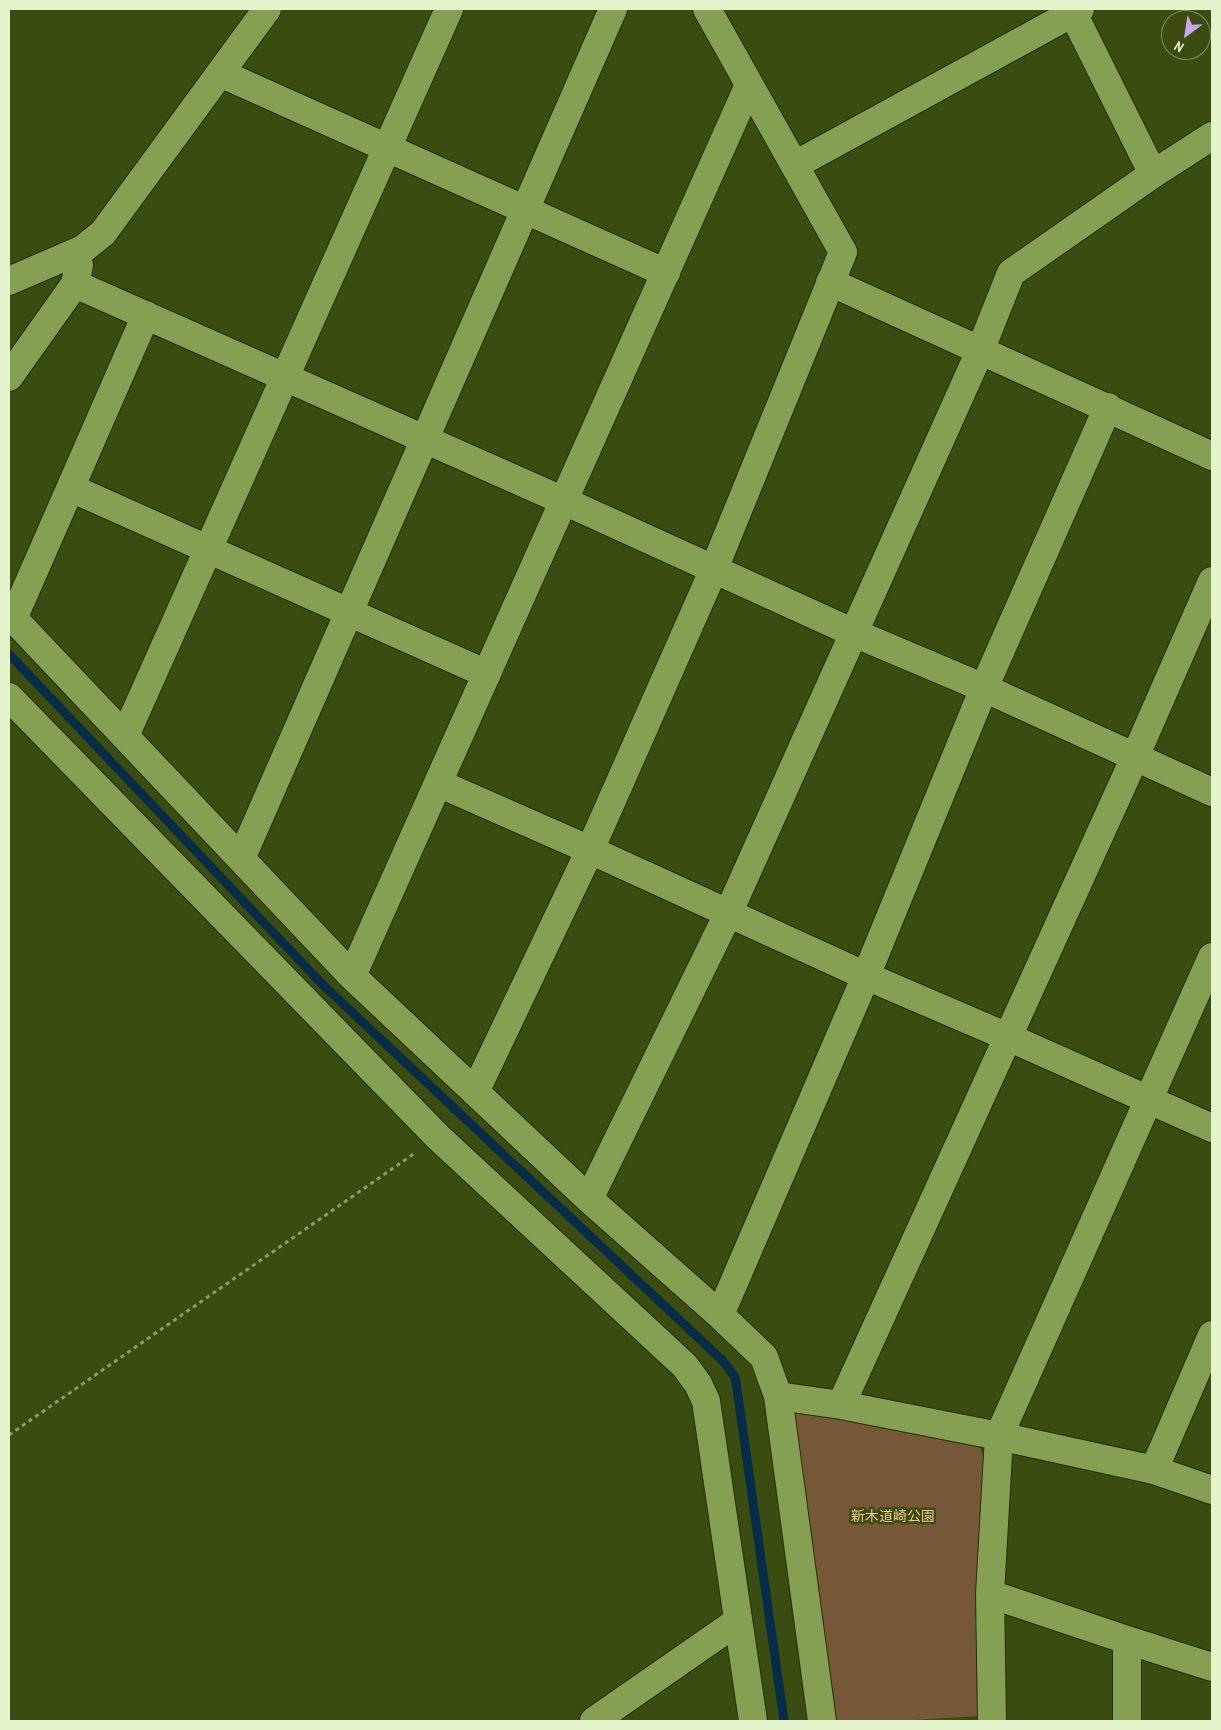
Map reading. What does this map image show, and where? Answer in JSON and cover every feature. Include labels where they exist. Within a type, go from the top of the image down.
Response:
[{"type":"street","points":[[9,281],[83,249],[102,233],[267,9]]},
{"type":"street","points":[[124,736],[449,9]]},
{"type":"street","points":[[241,859],[613,9]]},
{"type":"street","points":[[794,165],[1075,10],[1153,174]]},
{"type":"street","points":[[475,1092],[590,850],[714,569],[843,252],[749,85],[712,11]]},
{"type":"street","points":[[220,73],[666,273]]},
{"type":"street","points":[[352,976],[749,85]]},
{"type":"street","points":[[589,1199],[728,914],[980,350],[1012,273],[1153,174],[1212,136]]},
{"type":"street","points":[[9,378],[75,284],[83,249]]},
{"type":"street","points":[[830,282],[1212,456]]},
{"type":"street","points":[[75,284],[564,501],[854,633],[984,688],[1212,792]]},
{"type":"street","points":[[146,315],[11,617],[352,976],[589,1199],[720,1315],[764,1357],[778,1396],[822,1721]]},
{"type":"street","points":[[720,1315],[866,976],[984,688],[1108,407]]},
{"type":"street","points":[[70,488],[487,674]]},
{"type":"street","points":[[841,1405],[1135,757],[1212,581]]},
{"type":"street","points":[[9,697],[438,1137],[685,1366],[698,1384],[706,1401],[753,1721]]},
{"type":"street","points":[[438,783],[866,976],[1008,1036],[1212,1128]]},
{"type":"street","points":[[992,1721],[990,1594],[999,1436],[1212,957]]},
{"type":"street","points":[[1154,1470],[1212,1335]]},
{"type":"street","points":[[778,1396],[841,1405],[999,1436],[1154,1470],[1212,1490]]},
{"type":"street","points":[[990,1594],[1212,1667]]},
{"type":"street","points":[[594,1721],[738,1621]]},
{"type":"street","points":[[1127,1640],[1127,1721]]},
{"type":"path","points":[[9,1435],[438,1137]]},
{"type":"green space","name":"新木道崎公園","points":[[797,1412],[977,1441],[986,1463],[979,1716],[896,1721],[834,1721],[790,1421]]},
{"type":"waterway","points":[[9,654],[322,984],[723,1361],[735,1377],[784,1721]]}]
